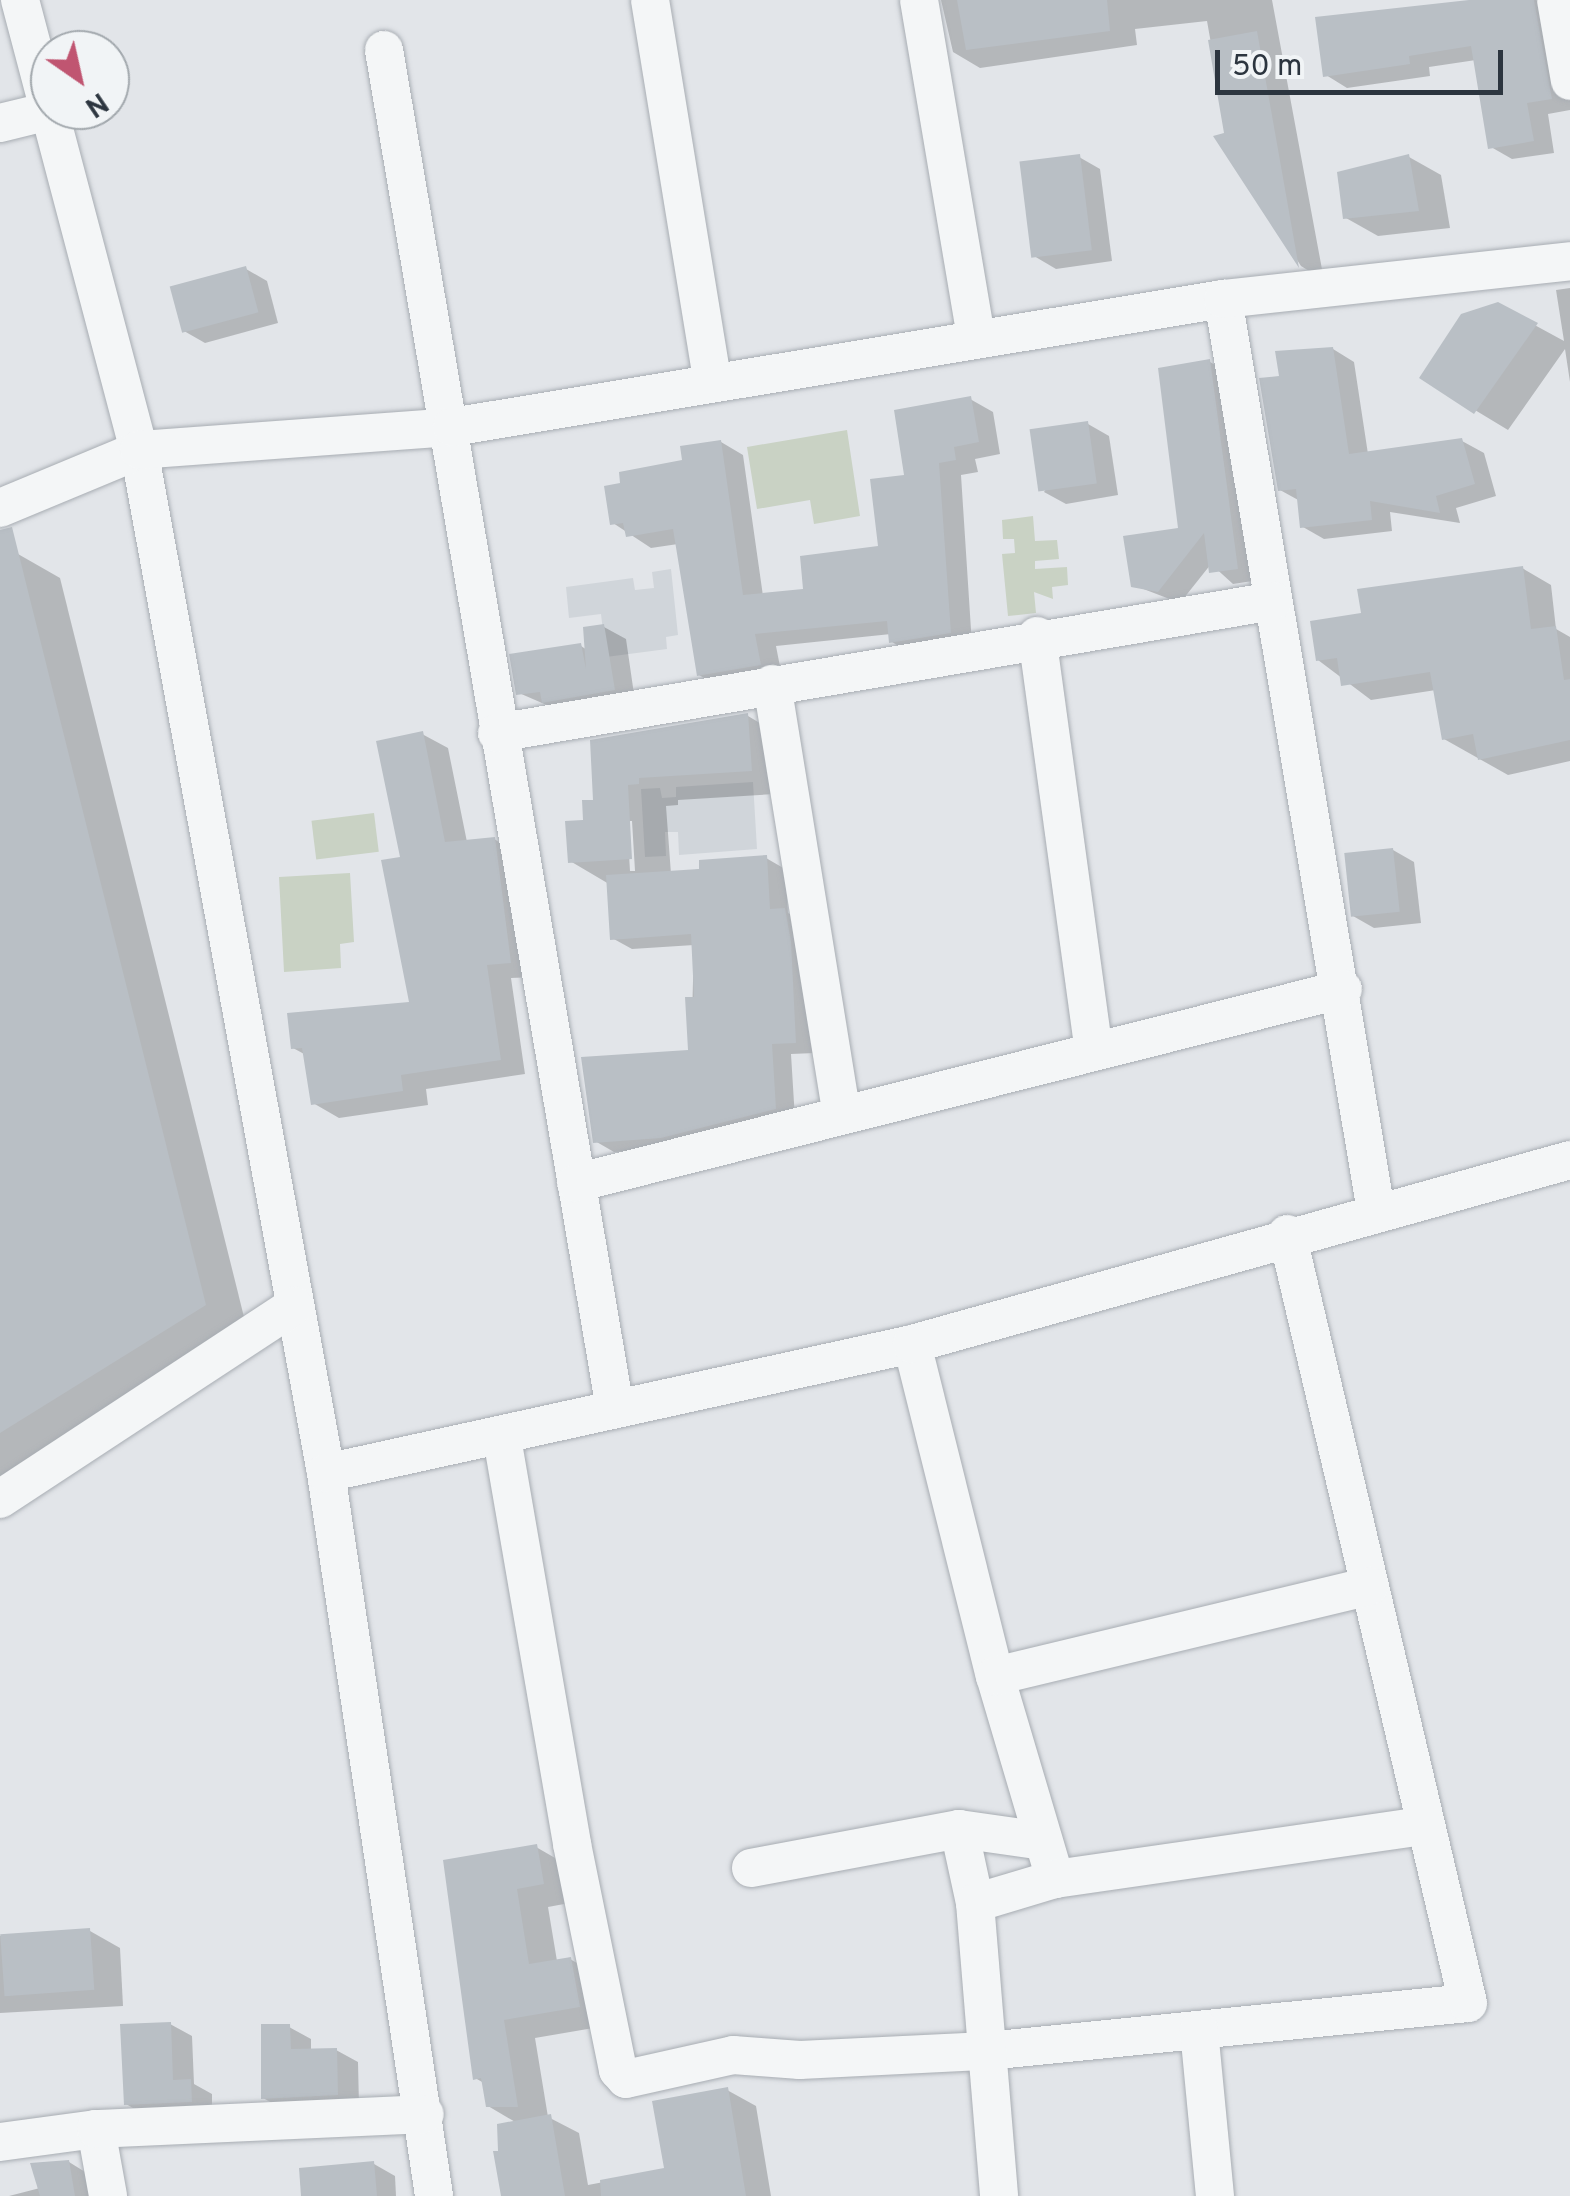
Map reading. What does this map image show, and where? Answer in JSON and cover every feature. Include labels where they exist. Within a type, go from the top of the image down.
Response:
[{"type":"street","points":[[20,0],[30,43]]},
{"type":"street","points":[[650,0],[712,379]]},
{"type":"street","points":[[919,0],[976,338]]},
{"type":"street","points":[[1556,0],[1570,81]]},
{"type":"street","points":[[384,50],[452,427],[497,733],[616,1409]]},
{"type":"street","points":[[0,123],[30,116]]},
{"type":"street","points":[[51,130],[138,450],[326,1473],[425,2114],[434,2196]]},
{"type":"street","points":[[0,508],[138,450],[452,427],[712,379],[1223,299],[1570,261]]},
{"type":"street","points":[[1223,299],[1343,989],[1376,1211]]},
{"type":"street","points":[[497,733],[1037,636],[1273,601]]},
{"type":"street","points":[[1037,636],[1094,1050]]},
{"type":"street","points":[[772,684],[840,1112]]},
{"type":"street","points":[[576,1183],[840,1112],[1343,989]]},
{"type":"street","points":[[326,1473],[502,1438],[912,1344],[1287,1234],[1570,1160]]},
{"type":"street","points":[[502,1438],[618,2070],[637,2080],[733,2055],[800,2060],[988,2051],[1468,2002],[1287,1234]]},
{"type":"street","points":[[0,1500],[294,1306]]},
{"type":"street","points":[[912,1344],[994,1676],[1055,1879]]},
{"type":"street","points":[[994,1676],[1369,1586]]},
{"type":"street","points":[[975,1904],[1055,1879],[1425,1826]]},
{"type":"street","points":[[751,1868],[959,1829],[1043,1842]]},
{"type":"street","points":[[959,1829],[975,1904],[1000,2196]]},
{"type":"street","points":[[1199,2030],[1214,2196]]},
{"type":"street","points":[[0,2142],[96,2129],[425,2114]]},
{"type":"street","points":[[96,2129],[108,2196]]},
{"type":"shaded area","points":[[671,569],[678,635],[666,637],[667,649],[606,657],[601,614],[569,618],[566,587],[633,578],[635,590],[654,588],[652,572]]},
{"type":"shaded area","points":[[753,782],[757,849],[679,855],[678,832],[665,832],[666,856],[645,857],[641,789],[660,788],[662,798],[676,797],[676,787]]},
{"type":"green space","points":[[847,430],[860,516],[814,524],[810,500],[757,509],[747,447]]},
{"type":"green space","points":[[1033,516],[1035,541],[1057,540],[1059,559],[1035,561],[1035,569],[1067,567],[1068,585],[1052,587],[1053,599],[1034,592],[1036,613],[1008,616],[1002,554],[1015,553],[1014,539],[1003,539],[1002,520]]},
{"type":"green space","points":[[374,813],[379,852],[316,859],[311,821]]},
{"type":"green space","points":[[350,873],[354,942],[340,944],[341,968],[284,972],[279,877]]},
{"type":"building","points":[[957,0],[1107,0],[1110,31],[966,50]]},
{"type":"building","points":[[1469,0],[1534,0],[1552,99],[1527,103],[1534,141],[1488,149],[1471,46],[1409,56],[1410,64],[1323,77],[1315,17]]},
{"type":"building","points":[[1257,31],[1299,268],[1213,136],[1224,133],[1208,40]]},
{"type":"building","points":[[1080,154],[1092,250],[1031,258],[1019,161]]},
{"type":"building","points":[[1409,154],[1419,211],[1343,219],[1337,172]]},
{"type":"building","points":[[246,266],[258,312],[182,333],[170,286]]},
{"type":"building","points":[[1498,302],[1538,323],[1474,414],[1419,378],[1461,314]]},
{"type":"building","points":[[1333,347],[1349,454],[1462,438],[1475,484],[1436,496],[1440,513],[1370,501],[1372,520],[1300,528],[1296,489],[1278,491],[1259,378],[1279,376],[1275,351]]},
{"type":"building","points":[[1210,359],[1238,569],[1209,573],[1204,533],[1158,592],[1131,587],[1123,536],[1178,528],[1158,368]]},
{"type":"building","points":[[971,396],[979,442],[954,447],[956,460],[939,463],[951,633],[889,643],[887,621],[755,634],[761,665],[697,676],[673,529],[626,537],[623,523],[610,525],[604,486],[620,483],[619,472],[682,460],[680,446],[721,440],[743,595],[803,589],[800,556],[878,546],[870,479],[904,475],[894,410]]},
{"type":"building","points":[[1088,421],[1097,483],[1038,492],[1030,429]]},
{"type":"building","points":[[12,527],[206,1305],[0,1433],[0,530]]},
{"type":"building","points":[[1523,566],[1531,629],[1556,626],[1564,680],[1570,679],[1570,740],[1478,760],[1473,734],[1442,740],[1430,672],[1341,686],[1337,658],[1316,661],[1310,621],[1361,613],[1357,589]]},
{"type":"building","points":[[604,624],[615,690],[542,703],[540,692],[516,695],[509,654],[581,643],[586,669],[583,627]]},
{"type":"building","points":[[748,713],[752,771],[639,778],[639,784],[628,785],[632,859],[568,863],[565,821],[583,820],[582,800],[593,800],[590,740]]},
{"type":"building","points":[[423,731],[445,842],[495,837],[511,963],[487,965],[501,1060],[401,1075],[403,1091],[311,1105],[302,1048],[291,1049],[287,1013],[409,1002],[381,860],[400,857],[376,741]]},
{"type":"building","points":[[1393,848],[1400,912],[1351,917],[1344,853]]},
{"type":"building","points":[[767,855],[770,909],[785,908],[791,942],[796,1043],[772,1044],[776,1109],[661,1138],[593,1143],[581,1057],[688,1050],[685,997],[694,997],[691,934],[610,940],[606,875],[699,869],[699,860]]},
{"type":"building","points":[[537,1844],[544,1884],[517,1889],[529,1964],[571,1957],[580,2007],[504,2020],[518,2107],[486,2107],[481,2078],[473,2080],[443,1860]]},
{"type":"building","points":[[90,1928],[94,1990],[5,1996],[0,1934]]},
{"type":"building","points":[[171,2022],[173,2080],[191,2079],[192,2102],[124,2105],[120,2024]]},
{"type":"building","points":[[261,2024],[290,2024],[291,2049],[337,2048],[338,2095],[261,2099]]},
{"type":"building","points":[[728,2087],[746,2196],[601,2196],[600,2180],[664,2168],[652,2101]]},
{"type":"building","points":[[551,2114],[565,2196],[501,2196],[493,2151],[498,2151],[497,2124]]},
{"type":"building","points":[[69,2160],[75,2196],[40,2196],[30,2163]]},
{"type":"building","points":[[374,2161],[377,2196],[301,2196],[299,2168]]}]
